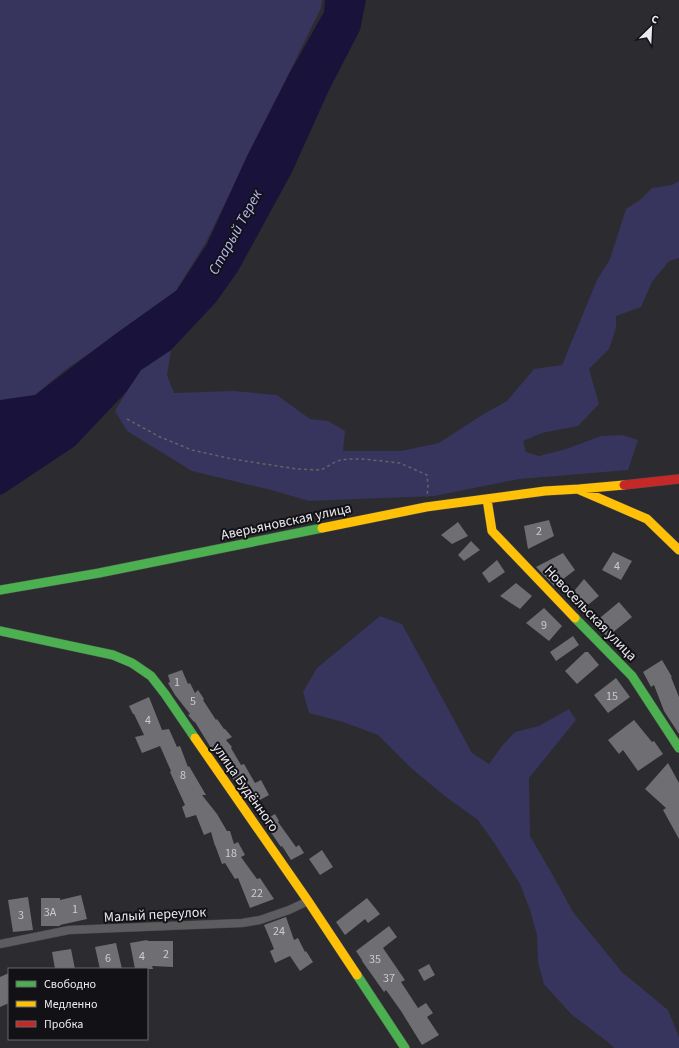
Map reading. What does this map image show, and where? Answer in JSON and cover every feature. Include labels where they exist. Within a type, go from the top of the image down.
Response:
[{"type":"street","name":"Аверьяновская улица","points":[[0,590],[99,573],[426,507],[545,491],[679,479]]},
{"type":"street","points":[[579,489],[647,519],[679,550]]},
{"type":"street","name":"Новосельская улица","points":[[487,499],[492,530],[542,584],[632,676],[679,748]]},
{"type":"street","name":"улица Будённого","points":[[0,631],[113,656],[132,663],[150,676],[165,694],[308,901],[405,1048]]},
{"type":"street","name":"Малый переулок","points":[[0,944],[69,930],[242,923],[260,920],[289,910],[308,901]]},
{"type":"path","points":[[127,419],[160,437],[192,450],[232,459],[298,469],[321,470],[337,461],[348,459],[400,463],[427,475],[428,486],[426,507]]},
{"type":"shaded area","points":[[0,0],[322,0],[321,8],[206,242],[174,294],[65,370],[35,395],[0,401]]},
{"type":"shaded area","points":[[679,181],[679,258],[669,261],[652,282],[641,307],[616,316],[616,328],[609,349],[589,369],[599,404],[578,426],[542,433],[523,441],[526,452],[539,456],[566,449],[601,436],[622,435],[638,440],[628,470],[519,479],[434,496],[309,501],[271,490],[192,471],[127,431],[115,411],[141,370],[171,350],[167,375],[174,393],[233,391],[277,395],[310,419],[328,421],[345,431],[343,451],[401,451],[439,443],[482,415],[507,401],[534,369],[562,365],[597,280],[610,259],[626,209],[640,200],[652,188],[672,185]]},
{"type":"shaded area","points":[[380,616],[402,624],[472,753],[489,764],[502,746],[515,732],[539,726],[569,709],[576,720],[529,778],[530,836],[573,912],[622,972],[668,1010],[679,1037],[679,1048],[614,1048],[571,1014],[544,984],[538,963],[537,935],[530,910],[520,884],[478,820],[446,797],[411,768],[378,735],[343,722],[309,713],[303,692],[317,668]]},
{"type":"water","name":"Старый Терек","points":[[325,0],[366,0],[360,30],[329,90],[292,172],[238,271],[216,302],[171,350],[141,370],[127,391],[75,446],[0,495],[0,400],[35,395],[114,335],[177,290],[207,244],[247,156],[289,74],[324,12]]},
{"type":"building","points":[[549,520],[554,536],[528,549],[524,526]]},
{"type":"building","points":[[458,522],[468,536],[452,544],[441,535]]},
{"type":"building","points":[[471,541],[480,550],[464,561],[458,555]]},
{"type":"building","points":[[613,552],[632,561],[621,580],[602,570]]},
{"type":"building","points":[[563,553],[575,570],[554,586],[536,567]]},
{"type":"building","points":[[497,560],[505,572],[489,583],[482,573]]},
{"type":"building","points":[[584,579],[599,596],[584,608],[570,596]]},
{"type":"building","points":[[516,583],[532,596],[520,609],[500,596]]},
{"type":"building","points":[[619,602],[632,617],[607,637],[595,622]]},
{"type":"building","points":[[544,608],[562,626],[549,641],[526,623]]},
{"type":"building","points":[[573,636],[579,645],[556,661],[550,652]]},
{"type":"building","points":[[585,652],[588,652],[599,665],[577,684],[565,671]]},
{"type":"building","points":[[662,660],[672,677],[679,697],[679,734],[664,711],[654,685],[651,687],[643,672]]},
{"type":"building","points":[[182,670],[188,684],[190,683],[195,693],[198,690],[216,720],[217,719],[232,737],[226,740],[232,747],[231,748],[241,765],[244,764],[255,783],[261,780],[269,795],[251,805],[238,782],[236,783],[219,760],[220,759],[212,747],[211,748],[195,722],[188,715],[190,714],[175,695],[168,683],[170,682],[168,675]]},
{"type":"building","points":[[616,678],[630,697],[608,713],[594,695]]},
{"type":"building","points":[[149,697],[162,730],[169,729],[177,747],[180,746],[188,767],[189,766],[206,795],[202,795],[217,814],[227,831],[230,831],[234,844],[238,842],[245,855],[241,857],[257,879],[260,878],[274,899],[250,908],[238,878],[235,879],[225,863],[222,864],[211,832],[204,835],[196,815],[186,818],[182,807],[185,805],[160,746],[142,753],[135,737],[144,735],[129,706]]},
{"type":"building","points":[[634,720],[652,742],[654,741],[663,754],[638,771],[623,750],[619,754],[608,740]]},
{"type":"building","points":[[668,763],[679,783],[679,839],[663,810],[666,808],[645,789]]},
{"type":"building","points":[[275,814],[279,821],[278,822],[296,847],[299,845],[304,853],[291,860],[263,821]]},
{"type":"building","points":[[322,850],[333,867],[320,875],[309,859]]},
{"type":"building","points":[[81,895],[87,919],[60,926],[41,926],[41,898],[60,898],[60,900]]},
{"type":"building","points":[[28,897],[33,930],[13,932],[8,900]]},
{"type":"building","points":[[367,898],[380,914],[368,923],[365,919],[345,935],[336,922]]},
{"type":"building","points":[[286,917],[294,940],[298,938],[305,952],[306,951],[313,962],[300,971],[290,956],[275,963],[270,951],[274,949],[264,925]]},
{"type":"building","points":[[389,926],[397,937],[383,948],[405,980],[401,982],[418,1008],[426,1003],[433,1013],[427,1017],[439,1035],[422,1045],[401,1011],[386,990],[384,992],[356,951]]},
{"type":"building","points":[[147,940],[173,941],[173,967],[152,966],[153,969],[135,968],[130,943]]},
{"type":"building","points":[[116,943],[122,968],[100,968],[95,947]]},
{"type":"building","points":[[71,949],[75,968],[55,968],[52,952]]},
{"type":"building","points":[[429,964],[435,975],[424,981],[418,970]]},
{"type":"building","points":[[8,973],[8,1003],[0,1007],[0,977]]},
{"type":"traffic: fast","points":[[0,590],[99,573],[322,528]]},
{"type":"traffic: fast","points":[[575,618],[632,676],[679,748]]},
{"type":"traffic: fast","points":[[0,631],[113,655],[132,663],[151,676],[195,738]]},
{"type":"traffic: fast","points":[[357,975],[405,1048]]},
{"type":"traffic: slow","points":[[322,528],[426,507],[545,491],[624,485]]},
{"type":"traffic: slow","points":[[580,490],[647,519],[679,550]]},
{"type":"traffic: slow","points":[[487,499],[492,531],[575,618]]},
{"type":"traffic: slow","points":[[195,738],[308,901],[357,975]]},
{"type":"traffic: jam","points":[[624,485],[679,479]]}]
